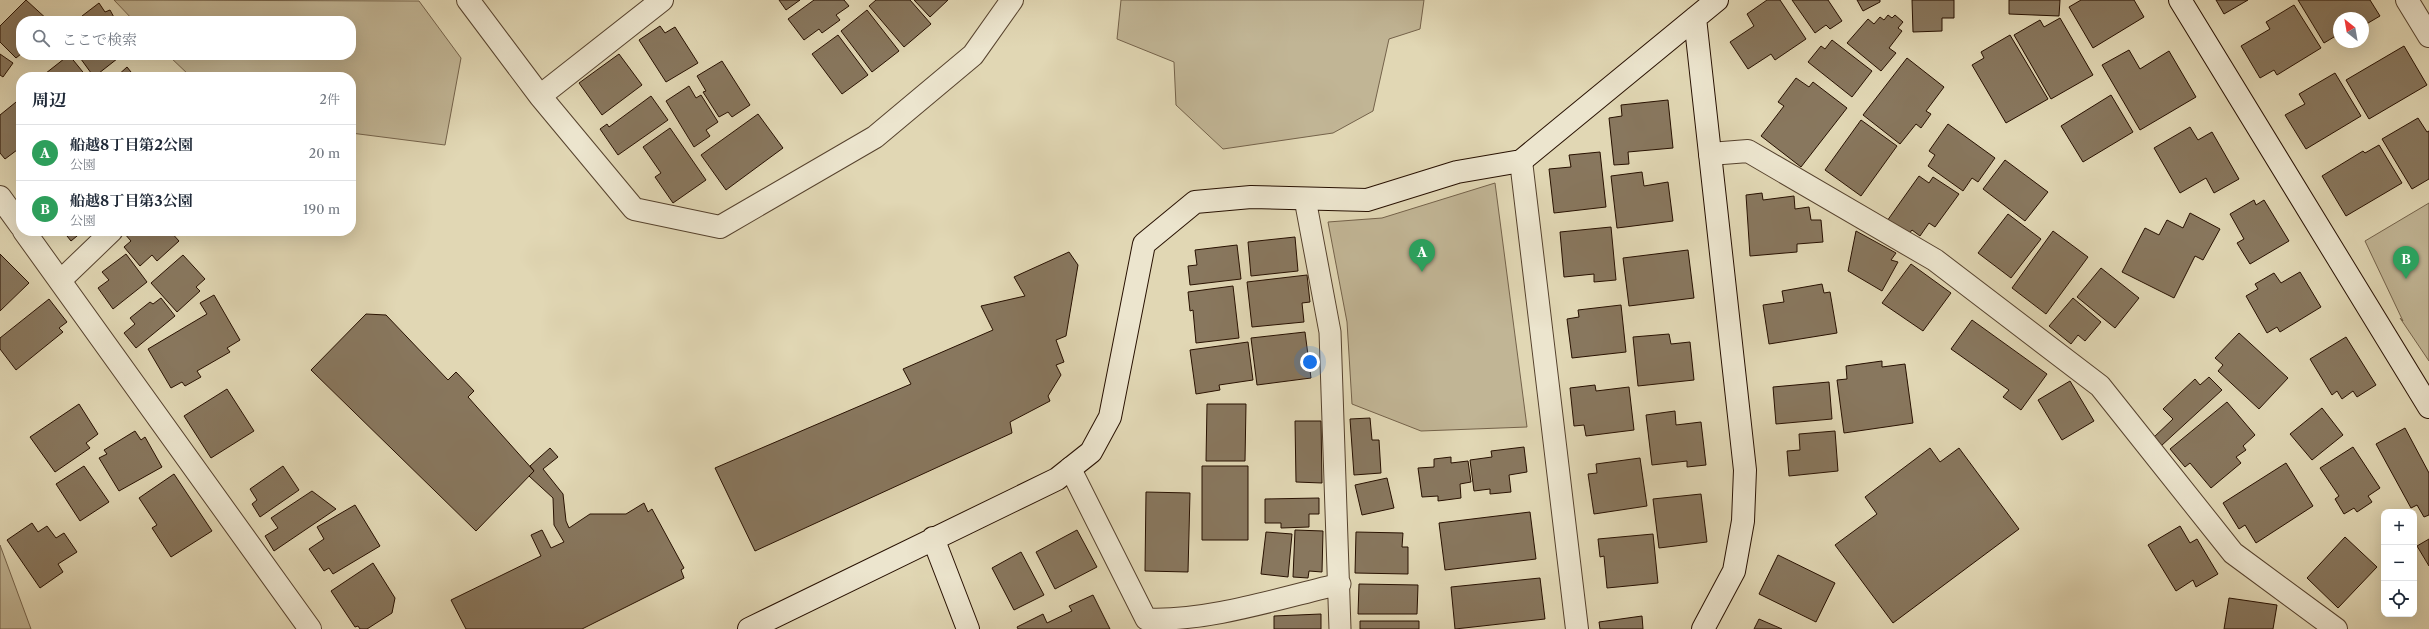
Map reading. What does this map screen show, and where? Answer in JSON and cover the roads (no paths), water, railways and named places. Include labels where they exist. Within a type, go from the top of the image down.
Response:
[{"type":"street","points":[[468,0],[540,96],[634,209],[720,227],[875,137],[973,55],[1012,0]]},
{"type":"street","points":[[540,96],[662,0]]},
{"type":"street","points":[[749,629],[933,538],[1057,479],[1091,452],[1110,417],[1144,244],[1195,202],[1251,197],[1366,200],[1457,172],[1521,161],[1717,0]]},
{"type":"street","points":[[2180,0],[2429,407]]},
{"type":"street","points":[[2407,0],[2429,36]]},
{"type":"street","points":[[1695,18],[1745,470],[1743,521],[1734,571],[1704,629]]},
{"type":"street","points":[[1710,154],[1748,151],[1935,260],[2100,386],[2233,553],[2336,629]]},
{"type":"street","points":[[1521,161],[1577,629]]},
{"type":"street","points":[[0,197],[16,216]]},
{"type":"street","points":[[30,236],[60,281],[310,629]]},
{"type":"street","points":[[933,538],[968,629]]},
{"type":"lane","points":[[1304,199],[1330,332],[1340,584],[1340,629]]},
{"type":"lane","points":[[60,281],[107,236]]},
{"type":"lane","points":[[1070,468],[1144,624],[1241,607],[1340,584]]},
{"type":"place","name":"船越8丁目第2公園","points":[[1422,272]]},
{"type":"place","name":"船越8丁目第3公園","points":[[2406,279]]}]
